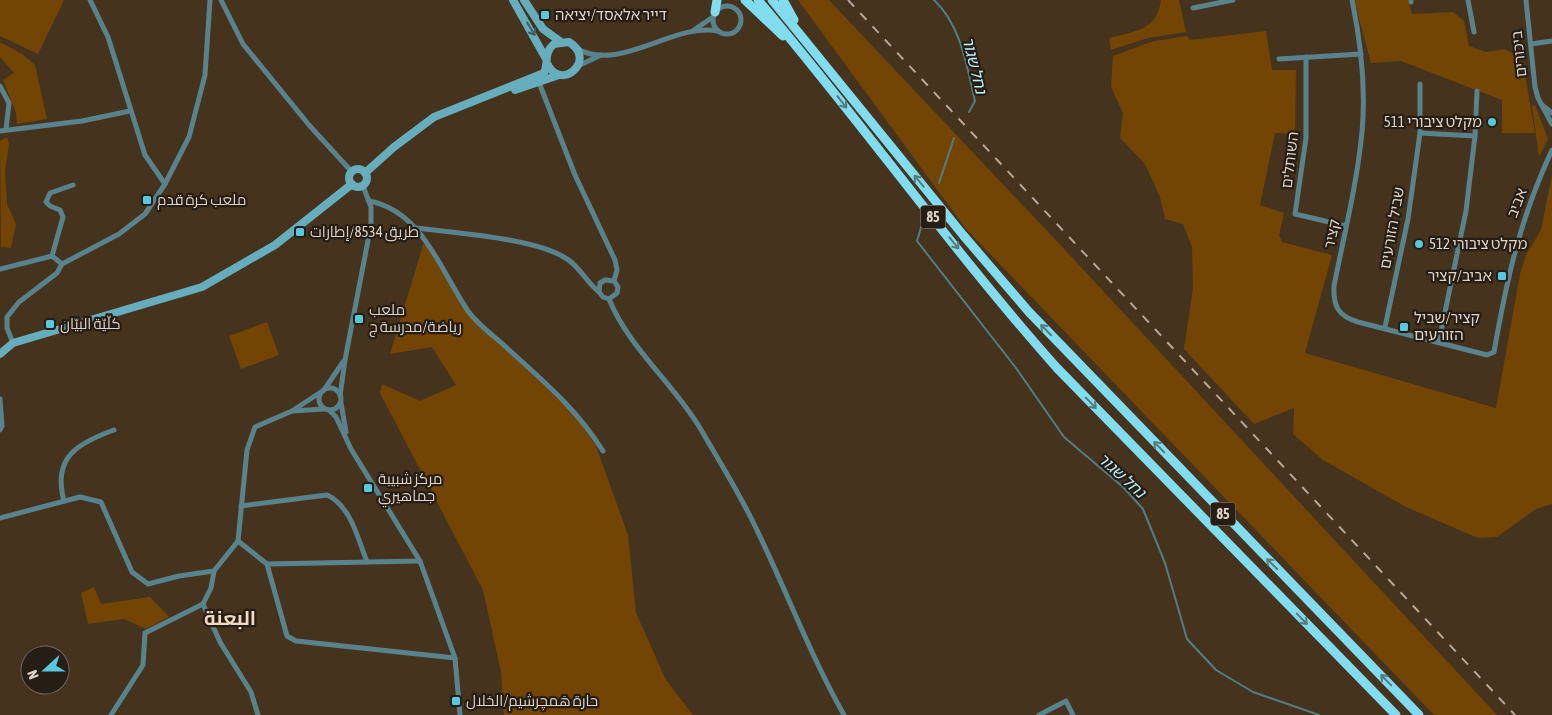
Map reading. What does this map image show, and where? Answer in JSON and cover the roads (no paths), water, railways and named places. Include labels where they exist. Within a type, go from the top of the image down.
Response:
[{"type":"highway","points":[[714,15],[717,0]]},
{"type":"highway","points":[[745,0],[812,64]]},
{"type":"highway","name":"85","points":[[758,0],[812,64],[1011,315],[1046,355],[1396,715]]},
{"type":"highway","name":"85","points":[[772,0],[905,164],[1029,312],[1419,715]]},
{"type":"highway","points":[[783,0],[802,35]]},
{"type":"main road","points":[[513,0],[541,46],[550,70],[559,75]]},
{"type":"main road","points":[[524,0],[543,29],[561,42]]},
{"type":"main road","points":[[365,173],[394,147],[434,117],[538,80],[570,74],[578,66],[579,55],[576,48],[569,42],[561,42],[550,46],[544,73],[538,80]]},
{"type":"main road","points":[[359,170],[365,173],[367,181],[363,186],[355,187],[350,179],[352,172],[359,170]]},
{"type":"main road","points":[[0,354],[13,343],[202,287],[276,245],[352,184]]},
{"type":"street","points":[[90,0],[108,37],[145,155],[165,184]]},
{"type":"street","points":[[13,343],[7,328],[7,317],[19,302],[57,273],[62,264],[119,234],[145,214],[165,184],[189,137],[205,76],[210,0]]},
{"type":"street","points":[[221,0],[243,44],[309,125],[352,172]]},
{"type":"street","points":[[1193,8],[1210,2],[1233,0]]},
{"type":"street","name":"קציר","points":[[1352,0],[1361,54],[1362,130],[1358,170],[1334,286],[1336,308],[1342,315],[1354,321],[1385,327],[1487,355],[1492,354]]},
{"type":"street","points":[[1468,0],[1474,32]]},
{"type":"street","name":"ביכורים","points":[[1526,0],[1535,87],[1552,124]]},
{"type":"street","points":[[576,48],[601,54],[626,51],[689,33],[718,31],[725,34],[734,32],[739,26],[740,17],[736,10],[727,6],[689,33]]},
{"type":"street","points":[[714,15],[714,26],[718,31]]},
{"type":"street","points":[[1531,44],[1552,41]]},
{"type":"street","points":[[578,66],[601,54]]},
{"type":"street","points":[[1280,59],[1361,54]]},
{"type":"street","name":"השותלים","points":[[1306,57],[1306,138],[1295,214],[1346,226]]},
{"type":"street","points":[[538,80],[575,174],[615,260],[617,270],[614,281]]},
{"type":"street","name":"שביל הזורעים","points":[[1385,327],[1408,219],[1420,134],[1420,84]]},
{"type":"street","points":[[0,86],[9,102],[3,130],[46,126],[130,111]]},
{"type":"street","points":[[1439,341],[1466,211],[1475,136],[1477,91]]},
{"type":"street","points":[[1542,105],[1552,112]]},
{"type":"street","points":[[1420,134],[1475,136]]},
{"type":"street","name":"אביב","points":[[1492,354],[1494,352],[1507,279],[1517,241],[1552,150]]},
{"type":"street","points":[[52,256],[63,217],[60,210],[46,202],[50,193],[73,185]]},
{"type":"street","points":[[292,411],[327,410],[338,407],[371,225],[369,202],[363,186]]},
{"type":"street","points":[[369,202],[382,204],[411,222],[473,317],[574,410],[603,451]]},
{"type":"street","points":[[416,228],[474,234],[545,249],[568,259],[603,297],[609,299],[626,331],[699,426],[749,515],[822,676],[844,715]]},
{"type":"street","points":[[52,256],[62,264]]},
{"type":"street","points":[[0,270],[52,256]]},
{"type":"street","points":[[599,292],[599,286],[603,281],[608,279],[614,281],[618,287],[617,293],[609,299]]},
{"type":"street","points":[[345,360],[322,391],[318,402],[336,417],[352,449],[420,560],[455,658],[460,715]]},
{"type":"street","points":[[111,715],[143,665],[144,633],[203,604],[211,588],[214,570],[238,541],[247,450],[255,427],[292,411],[322,391],[334,389],[340,399],[352,449]]},
{"type":"street","points":[[0,399],[0,430]]},
{"type":"street","points":[[64,501],[60,480],[62,470],[69,456],[78,446],[114,430]]},
{"type":"street","points":[[241,506],[327,496],[336,500],[344,508],[367,562]]},
{"type":"street","points":[[0,518],[80,497],[100,502],[132,572],[148,584],[214,570]]},
{"type":"street","points":[[238,541],[267,564],[287,636],[296,641],[455,658]]},
{"type":"street","points":[[267,564],[420,560]]},
{"type":"street","points":[[203,604],[220,642],[251,692],[258,715]]},
{"type":"street","points":[[1039,715],[1066,701],[1073,715]]},
{"type":"waterway","name":"נחל שגור","points":[[934,0],[951,22],[962,47],[975,101],[969,112]]},
{"type":"waterway","name":"נחל שגור","points":[[939,183],[954,138]]},
{"type":"waterway","name":"נחל שגור","points":[[922,224],[917,241],[1016,368],[1064,437],[1123,487],[1143,509],[1165,563],[1187,639],[1216,670],[1253,692],[1319,715]]},
{"type":"railway","points":[[848,0],[1515,715]]},
{"type":"place","name":"דייר אלאסד/יציאה","points":[[545,15]]},
{"type":"place","name":"מקלט ציבורי 511","points":[[1492,122]]},
{"type":"place","name":"ملعب كرة قدم","points":[[147,200]]},
{"type":"place","name":"طريق 8534/إطارات","points":[[300,232]]},
{"type":"place","name":"מקלט ציבורי 512","points":[[1419,244]]},
{"type":"place","name":"אביב/קציר","points":[[1502,276]]},
{"type":"place","name":"ملعب رياضة/مدرسة ج","points":[[359,319]]},
{"type":"place","name":"كلّيّة البيّان","points":[[50,324]]},
{"type":"place","name":"קציר/שביל הזורעים","points":[[1404,327]]},
{"type":"place","name":"مركز شبيبة جماهيري","points":[[368,488]]},
{"type":"place","name":"حارة هَمچرشيم/الخلال","points":[[456,701]]},
{"type":"district","name":"البعنة","points":[[230,618]]}]
